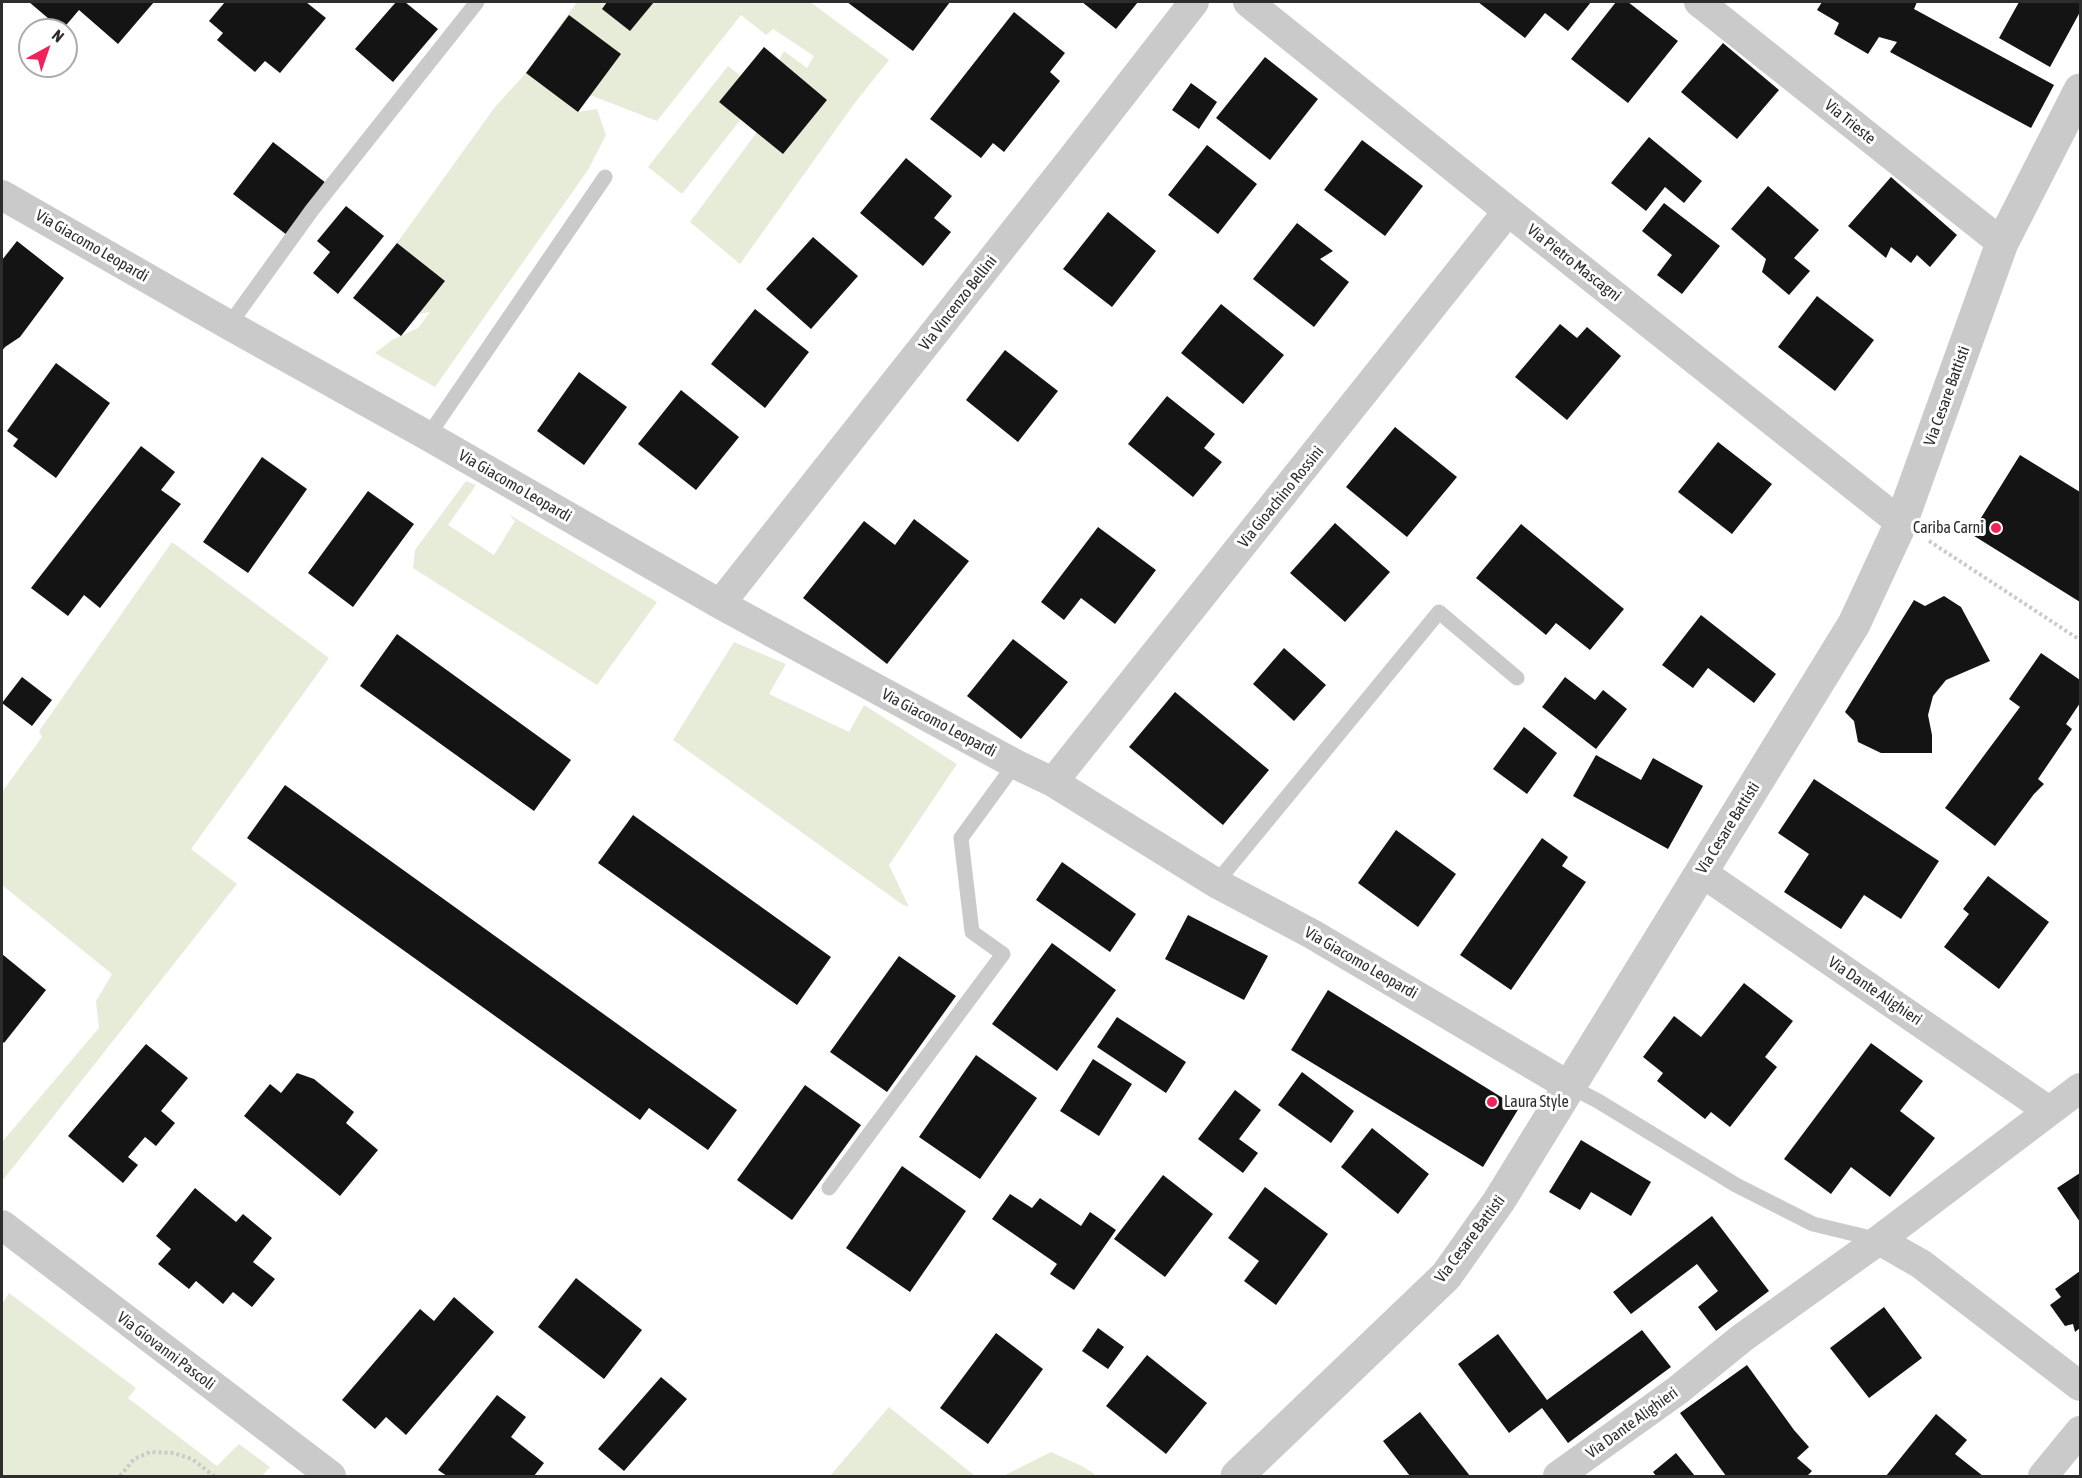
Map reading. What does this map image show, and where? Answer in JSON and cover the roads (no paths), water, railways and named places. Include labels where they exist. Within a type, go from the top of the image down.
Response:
[{"type":"street","name":"Via Vincenzo Bellini","points":[[720,604],[1194,2]]},
{"type":"street","name":"Via Pietro Mascagni","points":[[1248,2],[1901,523]]},
{"type":"street","name":"Via Trieste","points":[[1699,2],[2002,243]]},
{"type":"street","name":"Via Cesare Battisti","points":[[1237,1476],[1446,1276],[1499,1202],[1854,624],[1901,523],[2002,243],[2080,90]]},
{"type":"street","name":"Via Giacomo Leopardi","points":[[2,195],[720,604],[1015,764],[1053,782],[1216,883],[1312,934],[1569,1086]]},
{"type":"street","name":"Via Gioachino Rossini","points":[[1053,782],[1508,211]]},
{"type":"street","name":"Via Dante Alighieri","points":[[1701,872],[2049,1111]]},
{"type":"street","name":"Via Dante Alighieri","points":[[1558,1476],[1678,1390],[1742,1338],[1879,1240],[2080,1088]]},
{"type":"street","name":"Via Giovanni Pascoli","points":[[2,1224],[331,1476]]},
{"type":"street","points":[[1879,1240],[1921,1264],[2080,1386]]},
{"type":"street","points":[[2043,1476],[2080,1431]]},
{"type":"lane","points":[[229,325],[312,210],[477,2]]},
{"type":"lane","points":[[428,436],[605,177]]},
{"type":"lane","points":[[1216,883],[1439,612],[1517,678]]},
{"type":"lane","points":[[829,1188],[1003,954],[972,933],[961,838],[1015,764]]},
{"type":"lane","name":"Via Giacomo Leopardi","points":[[1569,1086],[1598,1101],[1736,1185],[1813,1224],[1879,1240]]},
{"type":"place","name":"Cariba Carni","points":[[1996,528]]},
{"type":"place","name":"Laura Style","points":[[1492,1102]]}]
